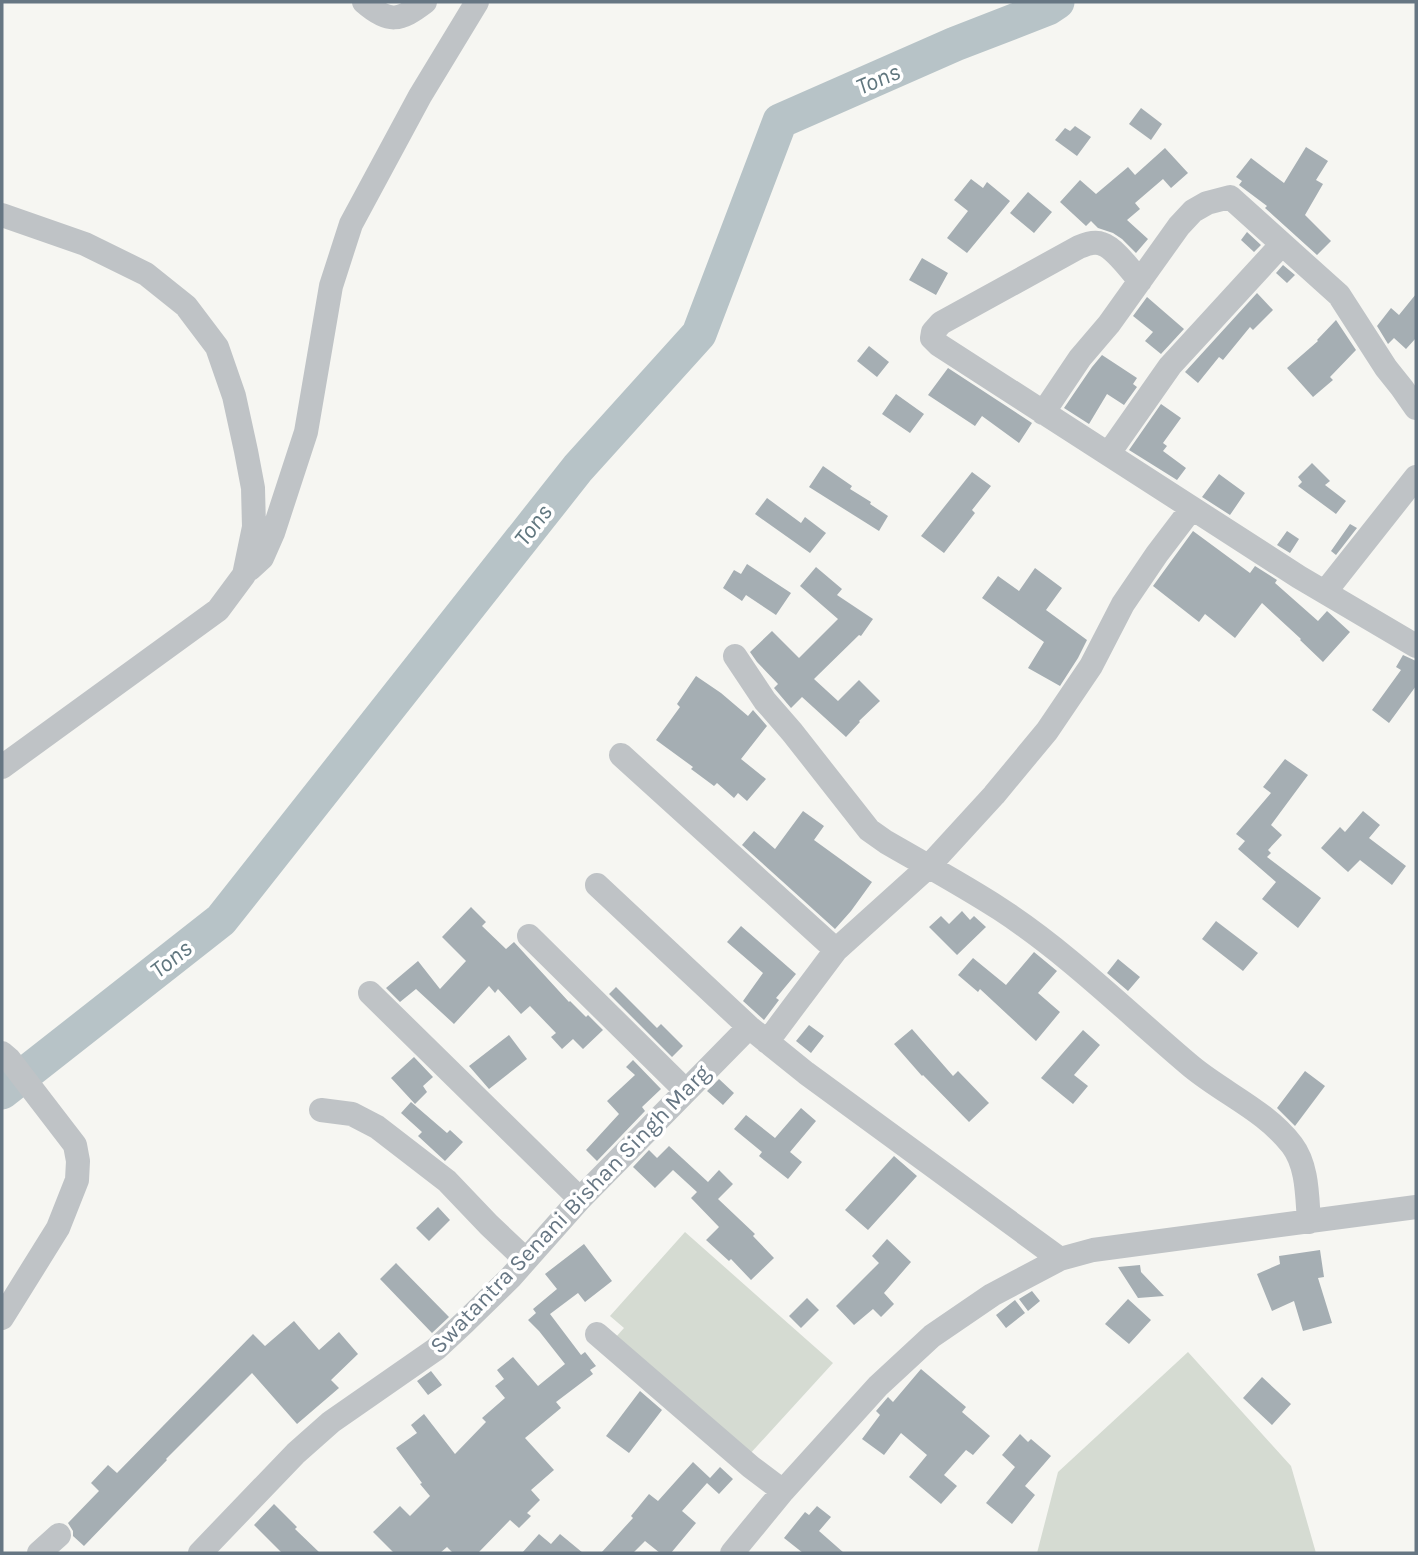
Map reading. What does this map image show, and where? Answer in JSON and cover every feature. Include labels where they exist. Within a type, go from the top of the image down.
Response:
[{"type":"street","points":[[364,2],[377,13],[392,18],[407,15],[425,2]]},
{"type":"street","points":[[2,767],[218,610],[244,575],[262,558],[273,533],[306,432],[331,286],[351,224],[470,5]]},
{"type":"street","points":[[1043,413],[1080,358],[1109,324],[1179,226],[1193,211],[1207,203],[1230,197],[1339,295],[1374,351],[1416,408]]},
{"type":"street","points":[[2,215],[85,244],[146,274],[186,306],[217,347],[233,396],[253,488],[254,527],[244,575]]},
{"type":"street","points":[[1140,281],[1114,252],[1102,243],[1090,243],[942,323],[933,332],[932,338],[1043,413],[1325,592],[1413,638]]},
{"type":"street","points":[[1109,453],[1170,366],[1282,244]]},
{"type":"street","points":[[1325,592],[1416,477]]},
{"type":"street","name":"Swatantra Senani Bishan Singh Marg","points":[[200,1553],[296,1453],[331,1422],[436,1349],[465,1322],[686,1091],[758,1034],[836,950],[928,867],[1047,731],[1091,666],[1123,604],[1192,508]]},
{"type":"street","points":[[735,656],[765,701],[869,830],[1000,909],[1061,954],[1195,1069],[1274,1124],[1301,1160],[1309,1222]]},
{"type":"street","points":[[621,755],[836,950]]},
{"type":"street","points":[[597,885],[758,1034],[806,1073],[1060,1259]]},
{"type":"street","points":[[529,936],[686,1091]]},
{"type":"street","points":[[370,993],[580,1199]]},
{"type":"street","points":[[2,1318],[58,1228],[77,1180],[78,1161],[75,1146],[5,1056]]},
{"type":"street","points":[[321,1110],[352,1114],[377,1127],[447,1181],[526,1260]]},
{"type":"street","points":[[733,1553],[783,1490],[878,1386],[932,1336],[992,1295],[1060,1259],[1093,1250],[1416,1208]]},
{"type":"street","points":[[597,1334],[751,1467],[783,1490]]},
{"type":"street","points":[[39,1553],[59,1535]]},
{"type":"shaded area","points":[[685,1232],[833,1363],[748,1456],[615,1338],[624,1328],[610,1316]]},
{"type":"shaded area","points":[[1188,1352],[1291,1466],[1316,1553],[1037,1553],[1058,1472]]},
{"type":"building","points":[[1141,108],[1162,124],[1151,140],[1129,124]]},
{"type":"building","points":[[1075,126],[1091,137],[1077,156],[1055,140],[1065,128],[1070,131]]},
{"type":"building","points":[[1306,147],[1328,161],[1316,180],[1323,184],[1305,215],[1331,241],[1317,255],[1265,208],[1267,206],[1239,185],[1242,181],[1236,177],[1251,158],[1284,183]]},
{"type":"building","points":[[1165,148],[1188,173],[1171,188],[1163,179],[1135,203],[1140,209],[1127,220],[1148,239],[1136,253],[1122,239],[1098,228],[1091,221],[1086,226],[1060,202],[1080,180],[1096,194],[1128,167],[1135,175]]},
{"type":"building","points":[[971,179],[983,188],[987,182],[1010,201],[967,253],[947,238],[968,211],[954,200]]},
{"type":"building","points":[[1028,192],[1052,212],[1034,233],[1010,213]]},
{"type":"building","points":[[1247,232],[1261,245],[1254,252],[1241,240]]},
{"type":"building","points":[[922,258],[948,273],[936,295],[909,280]]},
{"type":"building","points":[[1283,265],[1295,275],[1287,283],[1276,273]]},
{"type":"building","points":[[1257,293],[1273,310],[1253,330],[1250,327],[1223,360],[1219,357],[1198,383],[1185,372]]},
{"type":"building","points":[[1416,294],[1416,338],[1406,349],[1394,338],[1388,344],[1377,326],[1391,308],[1399,315]]},
{"type":"building","points":[[1147,297],[1184,329],[1161,354],[1145,341],[1153,332],[1133,316]]},
{"type":"building","points":[[1336,320],[1356,350],[1330,377],[1333,380],[1313,397],[1287,368],[1318,341]]},
{"type":"building","points":[[869,346],[889,362],[877,377],[857,361]]},
{"type":"building","points":[[1102,355],[1137,378],[1133,384],[1137,387],[1124,405],[1107,394],[1089,424],[1064,408]]},
{"type":"building","points":[[948,368],[1032,423],[1019,443],[982,416],[975,426],[928,395]]},
{"type":"building","points":[[896,394],[924,414],[910,433],[882,414]]},
{"type":"building","points":[[1161,404],[1181,418],[1163,443],[1167,446],[1163,451],[1186,468],[1177,480],[1129,450]]},
{"type":"building","points":[[1312,463],[1330,481],[1325,485],[1346,501],[1336,514],[1298,486],[1302,482],[1298,477]]},
{"type":"building","points":[[823,466],[888,516],[879,531],[809,487]]},
{"type":"building","points":[[972,472],[991,486],[972,510],[975,513],[944,553],[921,536]]},
{"type":"building","points":[[1219,474],[1245,493],[1230,515],[1202,497]]},
{"type":"building","points":[[767,498],[801,523],[805,517],[826,533],[810,553],[755,514]]},
{"type":"building","points":[[1350,524],[1357,528],[1336,555],[1331,551]]},
{"type":"building","points":[[1193,531],[1250,573],[1255,566],[1277,580],[1275,583],[1318,621],[1327,611],[1350,632],[1323,662],[1262,603],[1235,638],[1205,614],[1199,622],[1153,586]]},
{"type":"building","points":[[1287,531],[1299,539],[1290,553],[1277,545]]},
{"type":"building","points":[[747,564],[791,593],[776,615],[746,595],[742,601],[723,588],[734,570],[741,574]]},
{"type":"building","points":[[816,567],[842,589],[837,595],[873,619],[861,636],[814,679],[838,701],[859,680],[880,701],[846,737],[802,697],[791,708],[774,688],[778,684],[750,652],[772,631],[799,658],[838,619],[800,586]]},
{"type":"building","points":[[1035,568],[1062,588],[1046,610],[1087,640],[1060,686],[1028,668],[1044,642],[982,598],[998,576],[1019,591]]},
{"type":"building","points":[[1403,655],[1416,661],[1416,686],[1389,723],[1372,710],[1401,670],[1396,667]]},
{"type":"building","points":[[696,676],[748,716],[753,710],[767,726],[741,759],[766,779],[747,801],[738,793],[734,798],[717,783],[714,786],[656,740],[680,707],[677,704]]},
{"type":"building","points":[[1285,759],[1308,775],[1271,825],[1282,835],[1268,850],[1271,853],[1267,857],[1321,898],[1298,928],[1262,899],[1276,882],[1238,849],[1245,841],[1236,834],[1271,793],[1263,787]]},
{"type":"building","points":[[803,811],[824,826],[814,840],[872,882],[835,929],[742,845],[754,831],[775,849]]},
{"type":"building","points":[[1363,811],[1380,825],[1369,838],[1406,866],[1392,885],[1360,860],[1348,872],[1321,848],[1340,827],[1345,832]]},
{"type":"building","points":[[471,907],[486,922],[482,926],[506,949],[514,942],[569,1002],[603,1030],[583,1049],[573,1039],[562,1049],[551,1037],[556,1033],[530,1006],[521,1014],[498,989],[495,993],[489,986],[454,1024],[416,989],[400,1002],[386,988],[418,961],[440,989],[466,961],[442,937]]},
{"type":"building","points":[[962,911],[970,920],[974,916],[986,927],[957,955],[929,927],[941,916],[949,924]]},
{"type":"building","points":[[1216,921],[1258,953],[1243,971],[1202,939]]},
{"type":"building","points":[[741,926],[796,974],[776,998],[779,1000],[764,1020],[743,1001],[763,973],[727,942]]},
{"type":"building","points":[[1034,952],[1057,971],[1038,993],[1060,1012],[1036,1041],[980,989],[978,992],[958,975],[973,958],[1006,985]]},
{"type":"building","points":[[1118,959],[1140,977],[1128,991],[1107,973]]},
{"type":"building","points":[[616,987],[657,1028],[661,1024],[683,1046],[672,1057],[609,994]]},
{"type":"building","points":[[809,1025],[824,1036],[811,1053],[796,1041]]},
{"type":"building","points":[[912,1029],[953,1076],[958,1071],[989,1103],[969,1122],[894,1044]]},
{"type":"building","points":[[1083,1030],[1100,1045],[1074,1075],[1088,1086],[1073,1104],[1041,1078]]},
{"type":"building","points":[[509,1035],[527,1059],[489,1089],[469,1066]]},
{"type":"building","points":[[414,1057],[433,1077],[423,1086],[427,1092],[415,1104],[391,1078]]},
{"type":"building","points":[[633,1060],[661,1089],[642,1107],[645,1111],[597,1161],[586,1150],[619,1114],[607,1101],[635,1075],[626,1067]]},
{"type":"building","points":[[1305,1071],[1325,1086],[1295,1126],[1277,1108]]},
{"type":"building","points":[[719,1079],[734,1093],[723,1105],[707,1091]]},
{"type":"building","points":[[411,1102],[447,1133],[450,1130],[463,1142],[445,1161],[418,1136],[422,1132],[401,1113]]},
{"type":"building","points":[[801,1108],[816,1121],[790,1152],[802,1162],[788,1179],[759,1156],[762,1152],[734,1129],[746,1115],[775,1138]]},
{"type":"building","points":[[669,1146],[708,1182],[719,1170],[733,1184],[718,1199],[755,1234],[753,1236],[774,1258],[751,1280],[731,1259],[729,1261],[706,1240],[719,1227],[691,1198],[697,1192],[673,1170],[655,1188],[633,1167],[649,1150],[657,1158]]},
{"type":"building","points":[[894,1156],[917,1176],[868,1230],[845,1210]]},
{"type":"building","points":[[438,1207],[450,1220],[429,1241],[416,1228]]},
{"type":"building","points":[[887,1239],[911,1262],[884,1293],[894,1304],[881,1317],[873,1309],[854,1325],[836,1306],[879,1263],[872,1256]]},
{"type":"building","points":[[584,1244],[612,1281],[585,1302],[578,1293],[550,1314],[581,1355],[585,1352],[596,1366],[590,1370],[593,1374],[556,1402],[561,1408],[525,1438],[554,1470],[531,1490],[540,1500],[527,1513],[531,1516],[519,1528],[510,1520],[478,1553],[453,1553],[447,1547],[440,1553],[394,1553],[373,1532],[400,1506],[410,1516],[430,1496],[396,1448],[417,1433],[411,1425],[424,1414],[455,1454],[486,1422],[482,1418],[505,1398],[495,1386],[504,1379],[497,1370],[513,1357],[538,1386],[565,1364],[528,1320],[536,1313],[533,1309],[557,1289],[545,1274]]},
{"type":"building","points":[[1320,1250],[1324,1277],[1318,1278],[1332,1323],[1303,1331],[1294,1301],[1272,1311],[1257,1274],[1280,1264],[1279,1256]]},
{"type":"building","points":[[396,1263],[449,1317],[432,1333],[380,1279]]},
{"type":"building","points":[[1140,1265],[1141,1272],[1164,1296],[1138,1298],[1118,1267]]},
{"type":"building","points":[[1032,1291],[1040,1301],[1028,1311],[1019,1299]]},
{"type":"building","points":[[807,1298],[819,1310],[801,1328],[789,1316]]},
{"type":"building","points":[[1128,1299],[1151,1320],[1129,1344],[1105,1324]]},
{"type":"building","points":[[1015,1300],[1025,1313],[1006,1328],[996,1315]]},
{"type":"building","points":[[294,1321],[319,1350],[339,1332],[358,1354],[331,1380],[339,1388],[297,1424],[252,1373],[84,1546],[73,1536],[68,1523],[99,1491],[91,1483],[108,1465],[117,1473],[253,1334],[265,1346]]},
{"type":"building","points":[[921,1369],[966,1407],[962,1412],[990,1436],[973,1455],[966,1450],[944,1475],[957,1486],[941,1504],[909,1477],[927,1455],[901,1433],[884,1455],[862,1439],[880,1415],[876,1411],[888,1397],[893,1402]]},
{"type":"building","points":[[431,1371],[442,1385],[428,1395],[417,1381]]},
{"type":"building","points":[[1262,1377],[1291,1404],[1272,1425],[1243,1398]]},
{"type":"building","points":[[640,1391],[662,1410],[629,1453],[606,1436]]},
{"type":"building","points":[[1020,1434],[1028,1442],[1031,1439],[1051,1456],[1025,1486],[1035,1495],[1012,1524],[986,1503],[1015,1467],[1002,1455]]},
{"type":"building","points":[[693,1462],[710,1478],[720,1467],[733,1479],[719,1494],[707,1483],[682,1511],[696,1523],[671,1553],[660,1553],[645,1541],[633,1553],[601,1553],[633,1518],[631,1516],[649,1494],[658,1501]]},
{"type":"building","points":[[274,1504],[320,1553],[282,1553],[254,1525]]},
{"type":"building","points":[[817,1506],[831,1517],[819,1531],[844,1553],[803,1553],[784,1538],[805,1512],[809,1515]]},
{"type":"building","points":[[539,1534],[551,1544],[560,1534],[583,1553],[522,1553]]},
{"type":"waterway","name":"Tons","points":[[2,1092],[221,920],[578,468],[699,334],[780,121],[1057,2]]}]
